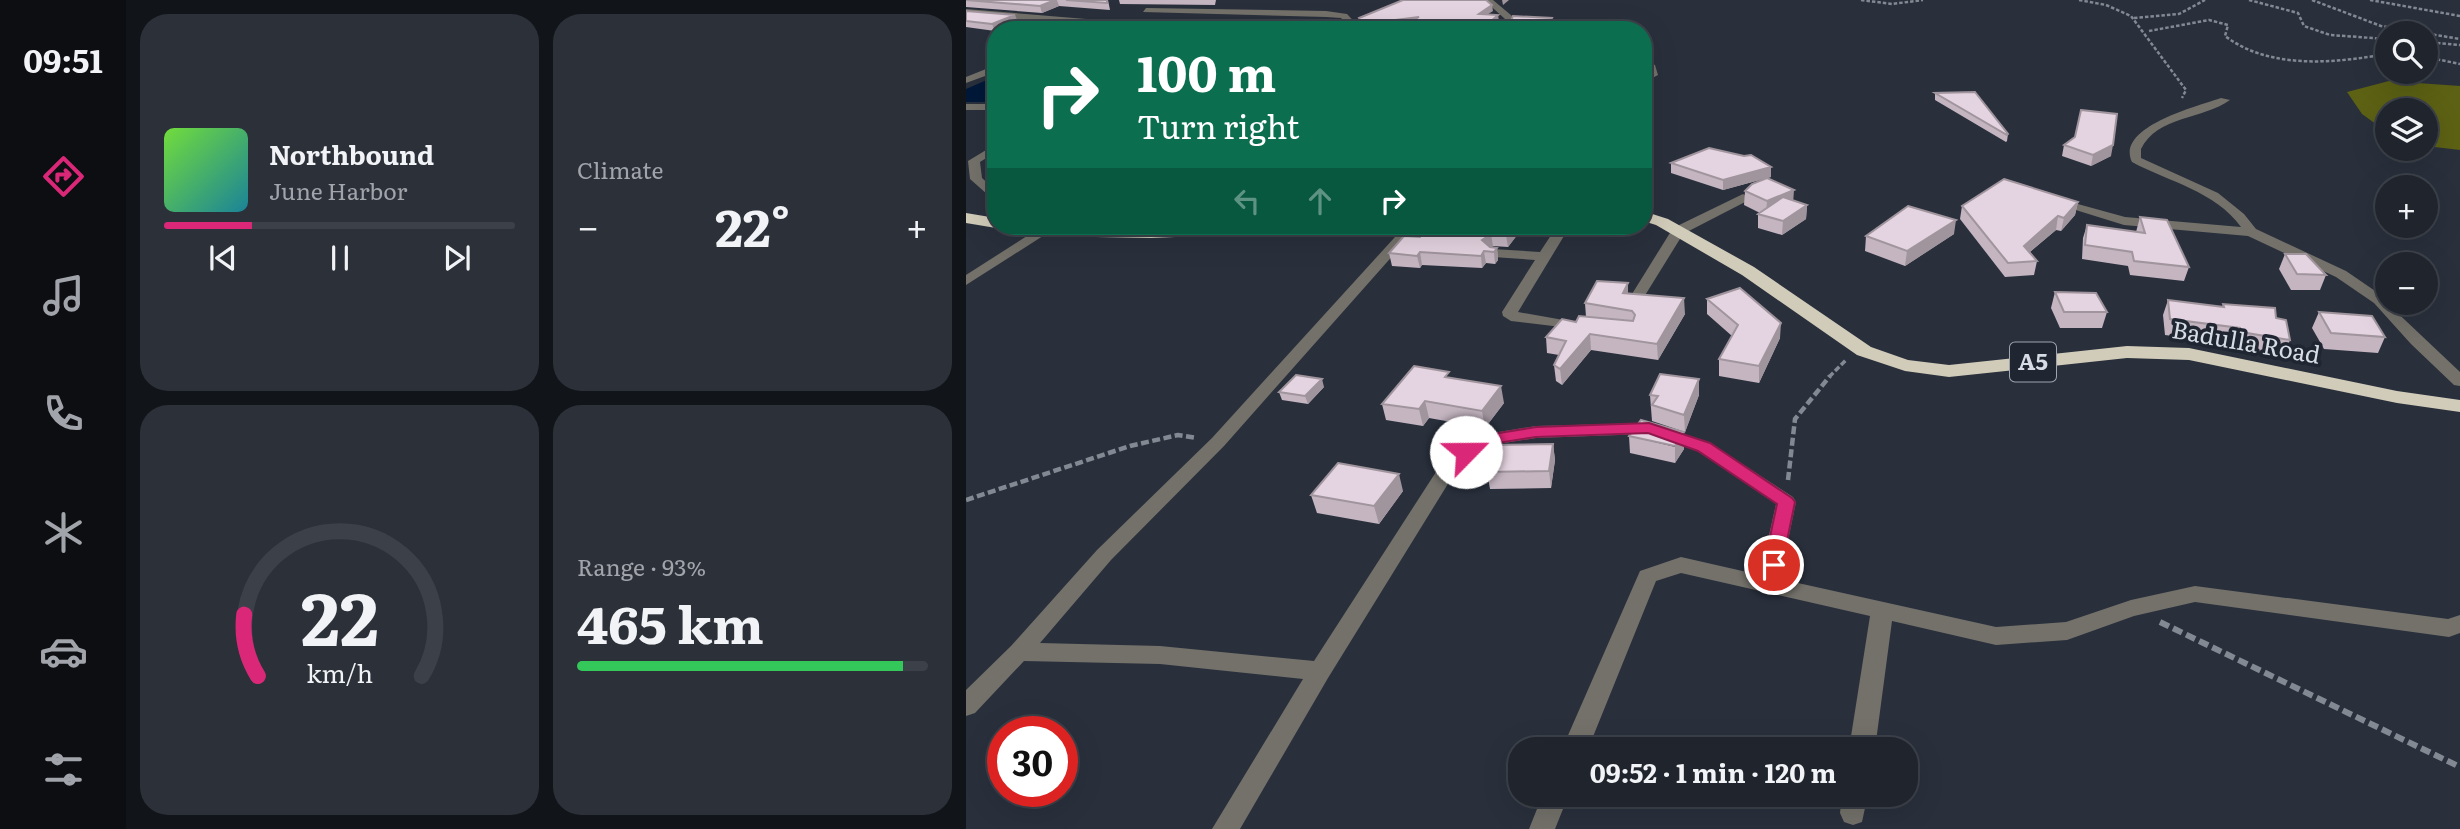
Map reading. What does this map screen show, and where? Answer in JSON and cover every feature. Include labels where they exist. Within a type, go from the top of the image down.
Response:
[{"type":"highway","points":[[966,218],[987,222]]},
{"type":"highway","name":"Badulla Road","points":[[1652,220],[1678,231],[1748,271],[1864,351],[1905,365],[1949,371],[2127,352],[2189,354],[2397,397],[2460,406]]},
{"type":"street","points":[[1118,21],[1173,0]]},
{"type":"street","points":[[1488,0],[1509,18],[1508,21]]},
{"type":"street","points":[[1146,10],[1326,14],[1344,16],[1349,21]]},
{"type":"street","points":[[966,12],[1075,21]]},
{"type":"street","points":[[966,80],[987,72]]},
{"type":"street","points":[[2225,100],[2174,118],[2143,137],[2135,149],[2136,160],[2204,188],[2228,204],[2251,232]]},
{"type":"street","points":[[966,107],[987,107]]},
{"type":"street","points":[[974,161],[987,153]]},
{"type":"street","points":[[974,161],[987,157]]},
{"type":"street","points":[[974,161],[976,178],[987,189]]},
{"type":"street","points":[[1639,295],[1678,231],[1743,198]]},
{"type":"street","points":[[2040,198],[2124,221],[2251,232],[2341,274],[2379,300],[2417,341],[2460,381]]},
{"type":"street","points":[[966,281],[1018,235]]},
{"type":"street","points":[[966,705],[1019,652],[1104,555],[1218,442],[1404,235]]},
{"type":"street","points":[[1557,235],[1510,312],[1511,316],[1601,329]]},
{"type":"street","points":[[1493,253],[1544,257]]},
{"type":"street","points":[[1225,829],[1320,671],[1452,462],[1480,441],[1536,432],[1649,428],[1704,447],[1786,502],[1769,583]]},
{"type":"street","points":[[1580,737],[1647,576],[1681,565],[1996,636],[2067,631],[2131,608],[2195,594],[2449,628],[2460,624]]},
{"type":"street","points":[[1864,737],[1882,611]]},
{"type":"street","points":[[1019,652],[1160,655],[1320,671]]},
{"type":"street","points":[[1542,829],[1551,807]]},
{"type":"path","points":[[1861,0],[1875,4],[1923,0]]},
{"type":"path","points":[[1906,3],[1913,0]]},
{"type":"path","points":[[2079,0],[2123,10],[2133,18],[2186,90],[2174,118]]},
{"type":"path","points":[[2133,18],[2179,14],[2205,0]]},
{"type":"path","points":[[2249,0],[2298,13],[2304,26],[2330,35],[2375,38]]},
{"type":"path","points":[[2312,0],[2381,26],[2460,39]]},
{"type":"path","points":[[2370,0],[2460,16]]},
{"type":"path","points":[[2149,31],[2209,20],[2228,25],[2225,36],[2249,52],[2299,59],[2351,61],[2375,56]]},
{"type":"path","points":[[2438,43],[2460,45]]},
{"type":"path","points":[[2438,59],[2460,64]]},
{"type":"path","points":[[1786,502],[1795,419],[1840,363],[1864,351]]},
{"type":"path","points":[[966,500],[1142,443],[1178,435],[1218,442]]},
{"type":"path","points":[[2131,608],[2460,767]]},
{"type":"green space","points":[[2378,84],[2460,86],[2460,150],[2438,147],[2438,98],[2375,98],[2375,123],[2362,114],[2347,92]]},
{"type":"water","points":[[987,80],[987,102],[966,102],[966,89]]},
{"type":"building","points":[[966,0],[1055,0],[1040,6]]},
{"type":"building","points":[[1066,0],[1107,0],[1107,3]]},
{"type":"building","points":[[1403,0],[1486,0],[1492,5],[1479,14],[1498,15],[1491,21],[1412,21],[1419,17],[1361,21],[1359,18]]},
{"type":"building","points":[[966,11],[1015,15],[1000,21],[987,21],[987,23],[966,21]]},
{"type":"building","points":[[1513,16],[1552,18],[1550,21],[1511,21]]},
{"type":"building","points":[[1975,92],[2008,134],[2007,135],[1935,93]]},
{"type":"building","points":[[2081,110],[2117,114],[2113,145],[2093,155],[2064,145],[2075,137]]},
{"type":"building","points":[[1709,148],[1744,156],[1751,155],[1771,167],[1723,180],[1671,163]]},
{"type":"building","points":[[1767,178],[1794,190],[1767,201],[1745,191],[1752,184]]},
{"type":"building","points":[[2004,179],[2078,202],[2064,218],[2058,216],[2024,246],[2037,261],[2008,263],[1962,206]]},
{"type":"building","points":[[1783,197],[1807,205],[1783,221],[1758,214]]},
{"type":"building","points":[[1908,206],[1956,220],[1907,251],[1866,236]]},
{"type":"building","points":[[2140,217],[2167,220],[2189,267],[2134,261],[2132,252],[2085,245],[2087,225],[2145,233]]},
{"type":"building","points":[[1490,235],[1482,240],[1490,247],[1497,248],[1494,252],[1484,251],[1481,256],[1389,253],[1404,236]]},
{"type":"building","points":[[2285,254],[2306,254],[2326,275],[2297,274]]},
{"type":"building","points":[[1597,281],[1628,283],[1623,293],[1684,298],[1657,344],[1590,334],[1560,369],[1554,365],[1566,341],[1546,337],[1562,319],[1576,322],[1579,316],[1633,321],[1635,315],[1632,311],[1585,303]]},
{"type":"building","points":[[1740,288],[1781,323],[1759,366],[1719,359],[1738,325],[1707,299]]},
{"type":"building","points":[[2055,292],[2096,293],[2107,312],[2064,312]]},
{"type":"building","points":[[2168,300],[2224,307],[2223,304],[2275,308],[2276,318],[2286,320],[2290,340],[2241,332],[2240,328],[2170,319]]},
{"type":"building","points":[[2319,312],[2372,316],[2385,337],[2331,333]]},
{"type":"building","points":[[1414,366],[1449,372],[1445,377],[1501,386],[1482,411],[1425,401],[1419,409],[1382,404]]},
{"type":"building","points":[[1660,374],[1699,379],[1684,415],[1652,405],[1658,396],[1650,395]]},
{"type":"building","points":[[1296,375],[1322,379],[1305,396],[1279,392]]},
{"type":"building","points":[[1641,420],[1684,432],[1675,446],[1629,436]]},
{"type":"building","points":[[1553,444],[1549,471],[1487,472],[1493,445]]},
{"type":"building","points":[[1338,463],[1399,474],[1374,506],[1311,495]]},
{"type":"route","points":[[1466,452],[1480,441],[1536,432],[1649,428],[1704,447],[1786,502],[1774,565]]}]
